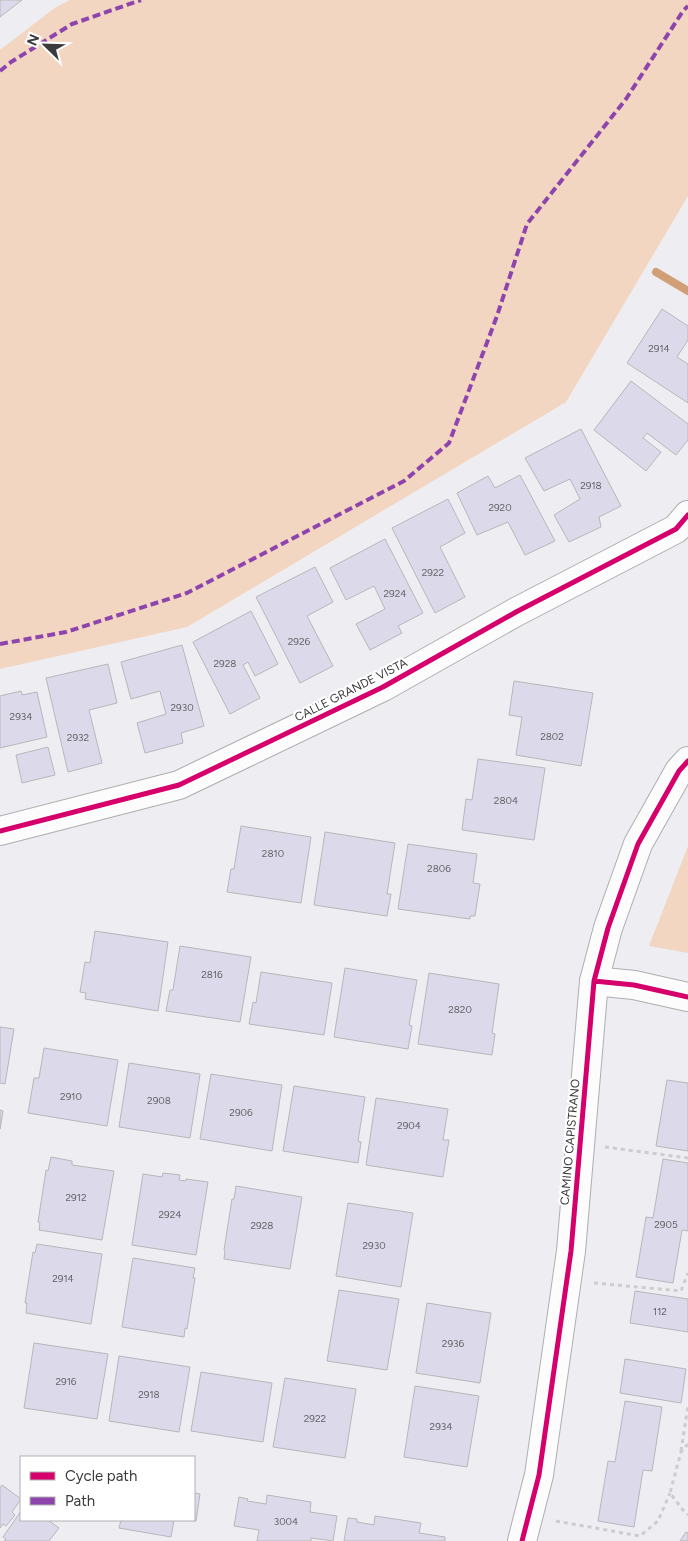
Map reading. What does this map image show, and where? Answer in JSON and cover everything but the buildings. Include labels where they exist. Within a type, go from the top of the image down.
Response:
[{"type":"street","name":"CALLE GRANDE VISTA","points":[[0,831],[179,785],[383,686],[516,612],[676,529],[688,515]]},
{"type":"street","name":"CAMINO CAPISTRANO","points":[[526,1529],[539,1475],[566,1280],[594,981],[608,928],[638,844],[679,771],[688,761]]},
{"type":"street","points":[[594,981],[634,985],[688,997]]},
{"type":"path","points":[[580,1144],[688,1158]]},
{"type":"path","points":[[566,1280],[681,1292],[688,1273]]},
{"type":"path","points":[[526,1529],[640,1536],[658,1521],[670,1493],[681,1452],[688,1406]]},
{"type":"path","points":[[681,1452],[688,1444]]},
{"type":"path","points":[[670,1493],[688,1515]]},
{"type":"shaded area","points":[[70,0],[688,0],[688,196],[566,402],[187,627],[0,669],[0,50],[56,7]]},
{"type":"shaded area","points":[[688,846],[688,953],[649,946]]},
{"type":"waterway","points":[[656,272],[688,291]]},
{"type":"marked path","points":[[0,71],[11,62],[72,24],[141,0]]},
{"type":"marked path","points":[[0,644],[66,632],[187,593],[404,481],[449,443],[497,316],[527,224],[626,99],[688,6]]},
{"type":"cycle path","points":[[0,831],[179,785],[383,687],[516,612],[676,529],[688,515]]},
{"type":"cycle path","points":[[522,1541],[539,1475],[571,1251],[594,981],[608,928],[638,844],[679,771],[688,761]]},
{"type":"cycle path","points":[[594,981],[634,985],[688,997]]}]
